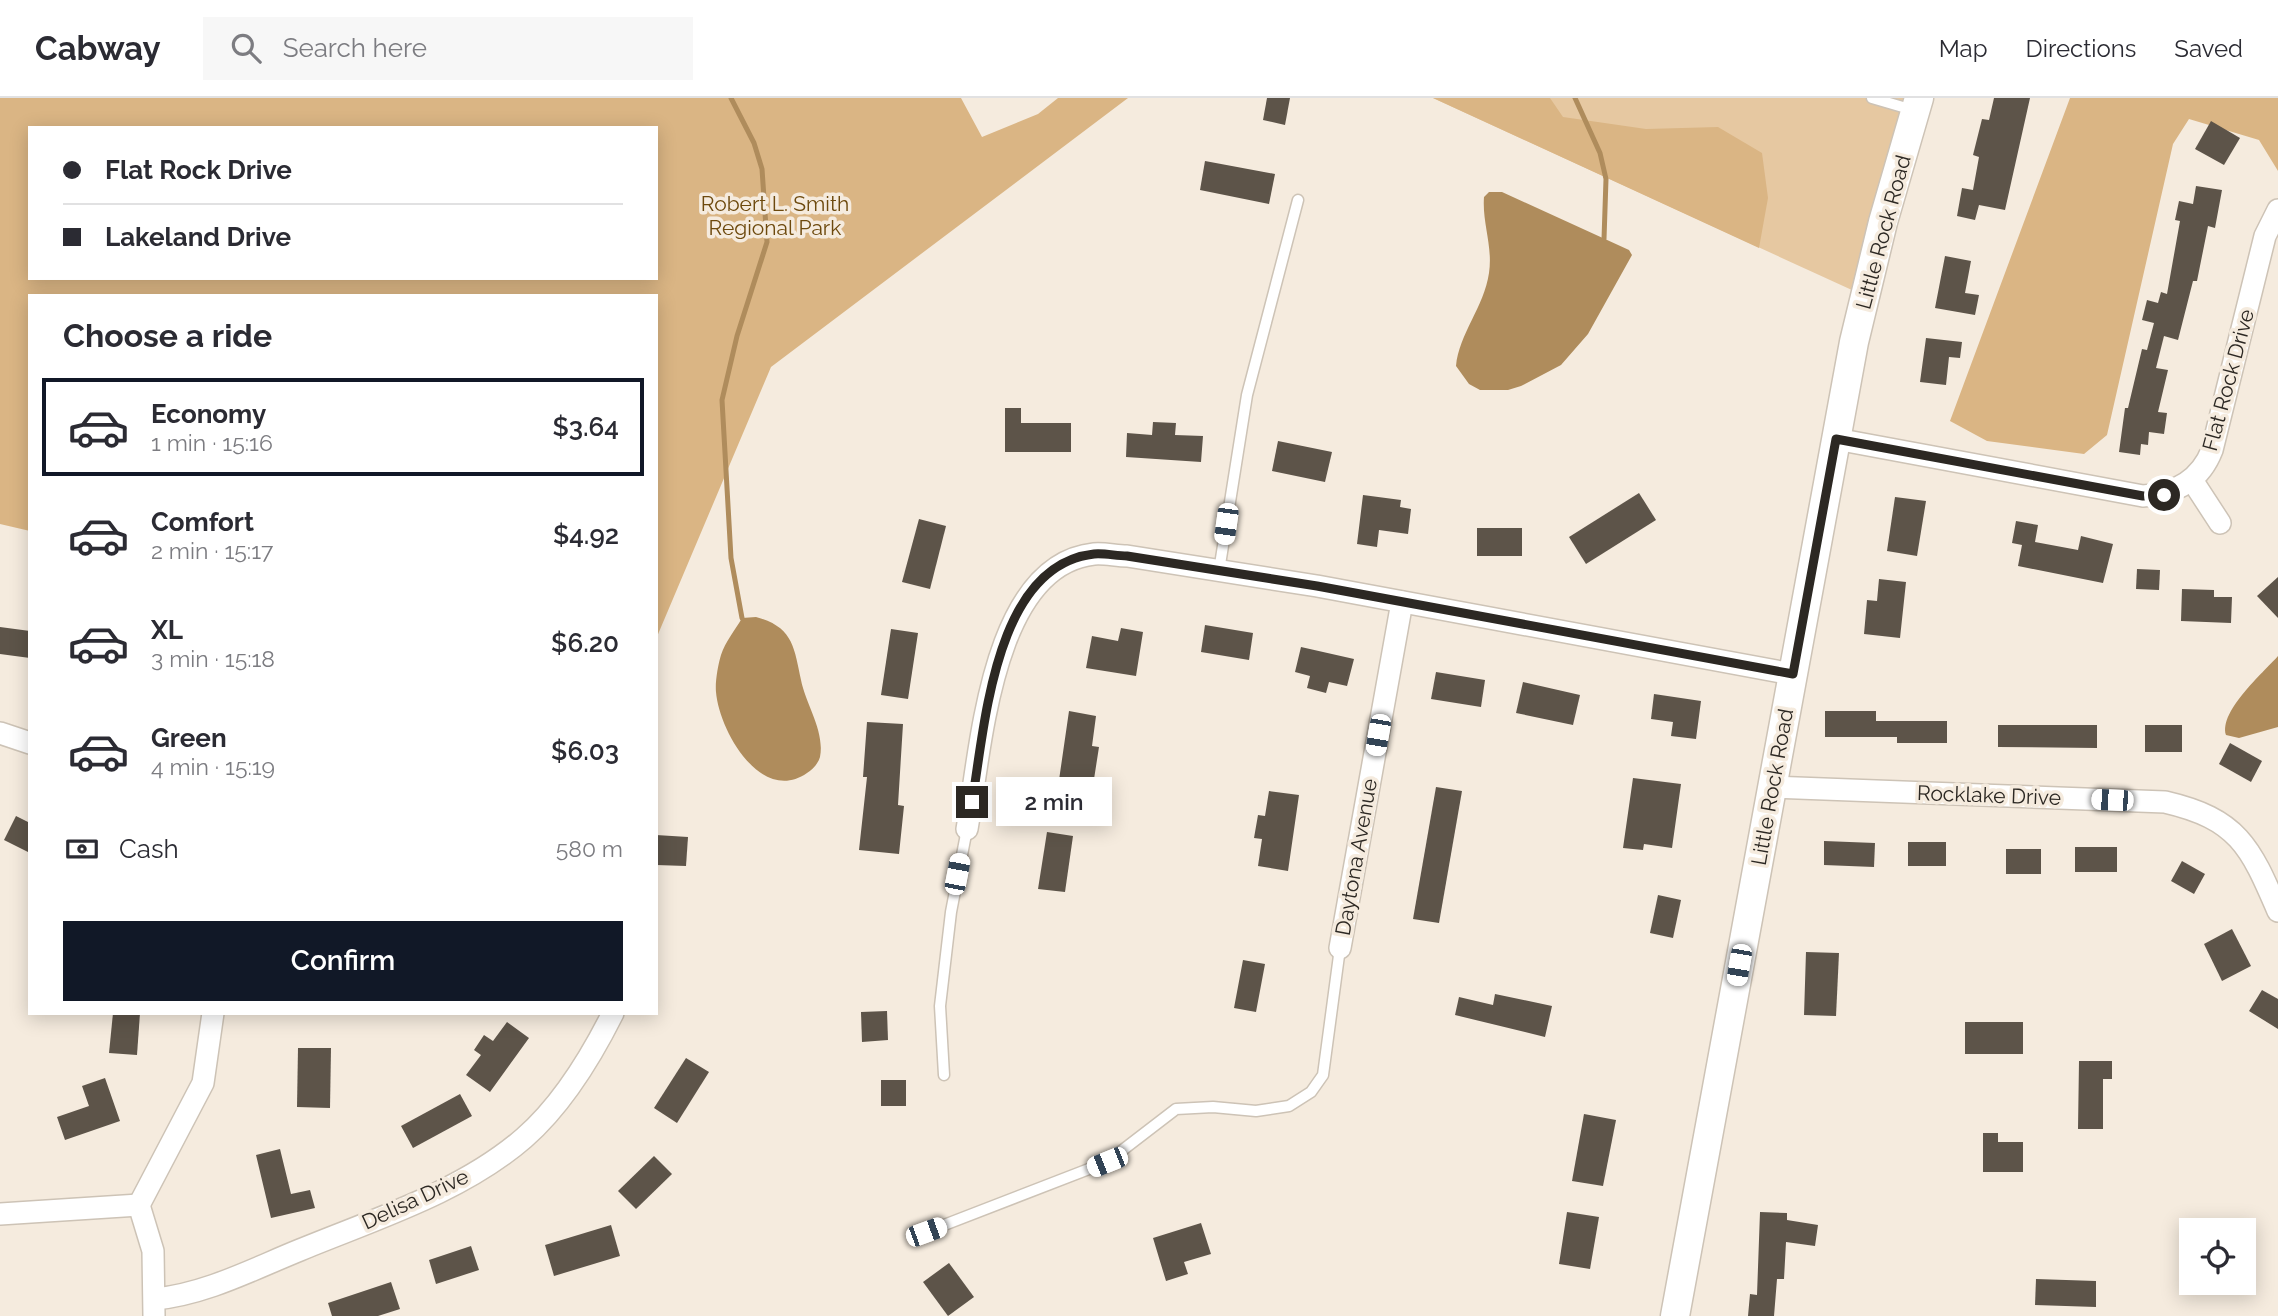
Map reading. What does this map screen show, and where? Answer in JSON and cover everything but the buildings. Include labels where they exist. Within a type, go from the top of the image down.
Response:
[{"type":"main road","name":"Little Rock Road","points":[[1675,1316],[1864,296],[1917,105]]},
{"type":"street","name":"Flat Rock Drive","points":[[2192,480],[2212,450],[2265,236],[2278,210]]},
{"type":"street","points":[[1836,439],[2143,496],[2164,495],[2192,480],[2220,523]]},
{"type":"street","points":[[967,829],[1004,641],[1018,608],[1032,589],[1065,564],[1095,554],[1219,571],[1402,602],[1793,674]]},
{"type":"street","name":"Daytona Avenue","points":[[1340,948],[1402,602]]},
{"type":"street","points":[[0,733],[28,742]]},
{"type":"street","name":"Rocklake Drive","points":[[1772,787],[2165,802],[2196,809],[2238,836],[2256,859],[2278,911]]},
{"type":"street","points":[[154,1308],[153,1251],[139,1205],[203,1083],[213,1015]]},
{"type":"street","name":"Delisa Drive","points":[[154,1308],[445,1189],[501,1156],[546,1116],[574,1082],[612,1015]]},
{"type":"street","points":[[0,1214],[139,1205]]},
{"type":"lane","points":[[1872,98],[1917,105]]},
{"type":"lane","points":[[1219,571],[1247,395],[1287,253],[1298,200]]},
{"type":"lane","points":[[944,1075],[940,1006],[951,912],[967,829]]},
{"type":"lane","points":[[926,1232],[1107,1162],[1176,1109],[1213,1107],[1256,1111],[1289,1106],[1311,1092],[1323,1074],[1340,948]]},
{"type":"shaded area","points":[[1433,98],[1919,98],[1865,296]]},
{"type":"shaded area","points":[[1489,192],[1502,192],[1629,250],[1632,255],[1588,334],[1561,365],[1508,390],[1480,390],[1469,384],[1456,366],[1458,354],[1489,273],[1490,253],[1484,197]]},
{"type":"shaded area","points":[[756,617],[778,626],[790,640],[820,738],[820,757],[816,764],[807,773],[790,780],[774,779],[745,759],[734,743],[719,708],[716,683],[723,650],[742,618]]},
{"type":"shaded area","points":[[2278,656],[2278,727],[2239,738],[2226,735],[2226,725],[2235,704]]},
{"type":"green space","name":"Robert L. Smith Regional Park","points":[[0,98],[961,98],[982,137],[1038,114],[1058,98],[1128,98],[771,367],[658,634],[658,294],[28,294],[28,531],[0,524]]},
{"type":"green space","points":[[1433,98],[1550,98],[1563,117],[1646,129],[1718,127],[1762,153],[1768,198],[1759,248]]},
{"type":"green space","points":[[2070,98],[2278,98],[2278,171],[2259,140],[2189,119],[2173,144],[2107,435],[2084,454],[1987,441],[1950,421]]},
{"type":"waterway","points":[[731,98],[754,143],[762,169],[767,242],[737,336],[722,400],[731,558],[742,618]]},
{"type":"waterway","points":[[1575,98],[1600,153],[1606,179],[1604,239]]},
{"type":"route","points":[[972,802],[991,695],[1004,641],[1018,608],[1032,589],[1051,573],[1078,558],[1095,554],[1127,556],[1317,586],[1793,674],[1836,439],[2143,496],[2164,495]]}]
